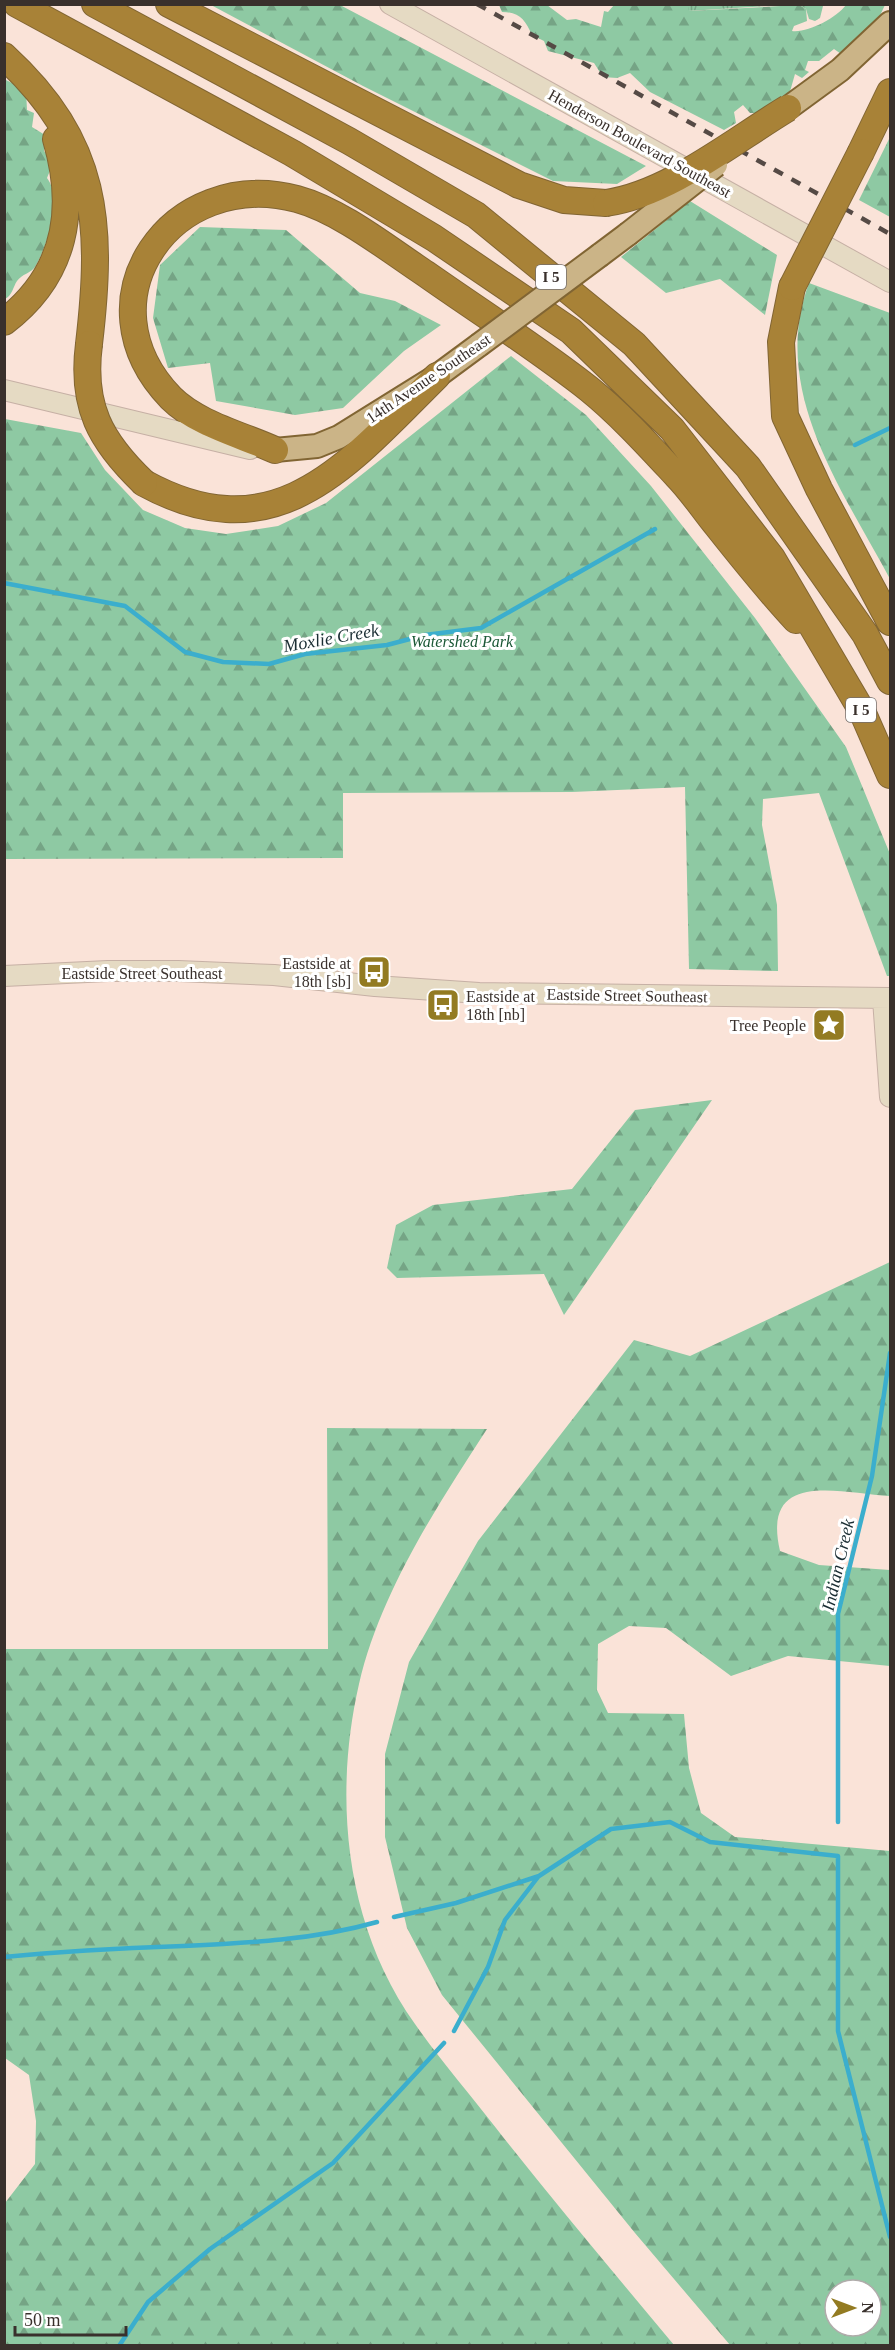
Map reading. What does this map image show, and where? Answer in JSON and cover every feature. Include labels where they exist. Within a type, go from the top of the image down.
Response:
[{"type":"highway","name":"I 5","points":[[16,4],[292,153],[434,238],[571,331],[672,429],[772,558],[823,650],[861,711],[891,775]]},
{"type":"highway","name":"I 5","points":[[95,4],[349,141],[476,216],[634,344],[748,467],[865,634],[891,681]]},
{"type":"highway","points":[[169,4],[519,185],[564,200],[606,203],[635,197],[659,188],[796,102]]},
{"type":"highway","points":[[4,321],[24,305],[48,274],[62,242],[66,206],[65,171],[56,139],[10,61]]},
{"type":"highway","points":[[10,61],[57,115],[68,135],[87,183],[95,231],[96,258],[86,370],[91,403],[102,434],[123,462],[144,483],[172,496],[222,510],[252,510],[281,504],[316,485],[371,441],[437,376]]},
{"type":"highway","points":[[891,92],[792,287],[781,342],[785,416],[819,489],[891,622]]},
{"type":"highway","points":[[275,450],[181,407],[147,367],[136,332],[134,315],[138,278],[145,259],[168,229],[184,215],[202,204],[221,198],[260,194],[300,200],[349,224],[480,311],[590,390],[678,477],[767,589],[823,650]]},
{"type":"main road","name":"14th Avenue Southeast","points":[[275,450],[317,446],[339,437],[437,376],[628,234],[840,70],[891,23]]},
{"type":"street","name":"Henderson Boulevard Southeast","points":[[390,4],[891,282]]},
{"type":"street","name":"14th Avenue Southeast","points":[[4,390],[249,449],[275,450]]},
{"type":"street","name":"Eastside Street Southeast","points":[[4,976],[96,971],[178,971],[274,975],[375,986],[479,993],[886,999]]},
{"type":"street","points":[[886,999],[891,1097]]},
{"type":"green space","points":[[211,5],[340,5],[646,166],[617,184],[553,181],[363,86]]},
{"type":"green space","points":[[499,5],[547,5],[567,20],[576,19],[601,27],[604,11],[608,12],[614,5],[688,5],[689,11],[799,5],[806,9],[807,21],[794,26],[792,31],[799,31],[821,24],[836,15],[846,5],[885,5],[873,30],[844,56],[834,49],[819,61],[808,61],[805,70],[809,72],[802,78],[795,74],[789,95],[767,113],[750,113],[743,105],[734,112],[736,123],[724,130],[650,92],[630,73],[617,78],[603,77],[594,63],[548,51],[544,41],[532,35],[518,15],[502,12]]},
{"type":"green space","points":[[688,5],[782,5],[688,11]]},
{"type":"green space","points":[[799,5],[828,5],[823,6],[820,18],[815,21],[809,19],[806,9]]},
{"type":"green space","points":[[4,79],[26,90],[27,110],[34,113],[32,127],[45,135],[44,151],[53,163],[47,178],[54,198],[52,222],[40,258],[33,269],[17,281],[11,294],[5,299]]},
{"type":"green space","points":[[890,137],[890,217],[859,200]]},
{"type":"green space","points":[[690,201],[777,255],[765,315],[720,279],[666,293],[621,257]]},
{"type":"green space","points":[[200,227],[286,230],[360,293],[395,301],[441,325],[404,351],[343,408],[295,415],[216,401],[210,363],[168,368],[153,318],[160,265]]},
{"type":"green space","points":[[809,283],[890,313],[890,579],[833,474],[816,437],[804,400],[798,362],[799,323]]},
{"type":"green space","name":"Watershed Park","points":[[511,356],[586,415],[651,486],[755,618],[846,747],[890,854],[890,976],[887,976],[819,793],[763,799],[762,825],[777,905],[778,971],[689,969],[685,787],[572,792],[343,793],[343,858],[5,859],[5,419],[81,433],[105,470],[143,510],[185,528],[226,534],[278,526],[326,503]]},
{"type":"green space","points":[[712,1100],[564,1315],[544,1274],[397,1278],[387,1268],[396,1225],[433,1205],[572,1189],[635,1110]]},
{"type":"green space","points":[[890,1262],[890,1496],[828,1490],[809,1492],[793,1497],[782,1507],[777,1525],[780,1551],[819,1565],[890,1570],[890,1666],[788,1656],[731,1676],[666,1628],[629,1626],[598,1644],[597,1690],[608,1713],[684,1714],[689,1768],[701,1813],[735,1837],[890,1851],[890,2345],[730,2345],[635,2233],[442,1995],[407,1928],[385,1837],[385,1754],[409,1662],[478,1541],[634,1340],[690,1356]]},
{"type":"green space","points":[[327,1428],[487,1429],[412,1551],[368,1650],[351,1727],[347,1771],[347,1816],[351,1860],[360,1903],[373,1946],[391,1986],[415,2024],[540,2183],[674,2345],[5,2345],[5,2203],[35,2164],[36,2121],[29,2075],[5,2058],[5,1649],[328,1649]]},
{"type":"waterway","name":"Moxlie Creek","points":[[855,445],[890,428]]},
{"type":"waterway","name":"Moxlie Creek","points":[[4,583],[125,606],[185,652],[223,662],[269,664],[305,654],[387,645],[425,635],[481,628],[655,529]]},
{"type":"waterway","name":"Indian Creek","points":[[838,1822],[838,1614],[872,1476],[890,1353]]},
{"type":"waterway","points":[[394,1917],[456,1903],[539,1876],[611,1829],[670,1822],[710,1842],[838,1856],[838,2031],[890,2237]]},
{"type":"waterway","points":[[454,2031],[488,1967],[505,1920],[538,1877]]},
{"type":"waterway","points":[[4,1957],[281,1940],[329,1933],[377,1922]]},
{"type":"waterway","points":[[119,2346],[148,2302],[210,2249],[333,2163],[444,2043]]},
{"type":"railway","points":[[477,4],[890,234]]},
{"type":"place","name":"Eastside at 18th [sb]","points":[[374,972]]},
{"type":"place","name":"Eastside at 18th [nb]","points":[[443,1005]]},
{"type":"place","name":"Tree People","points":[[829,1025]]}]
